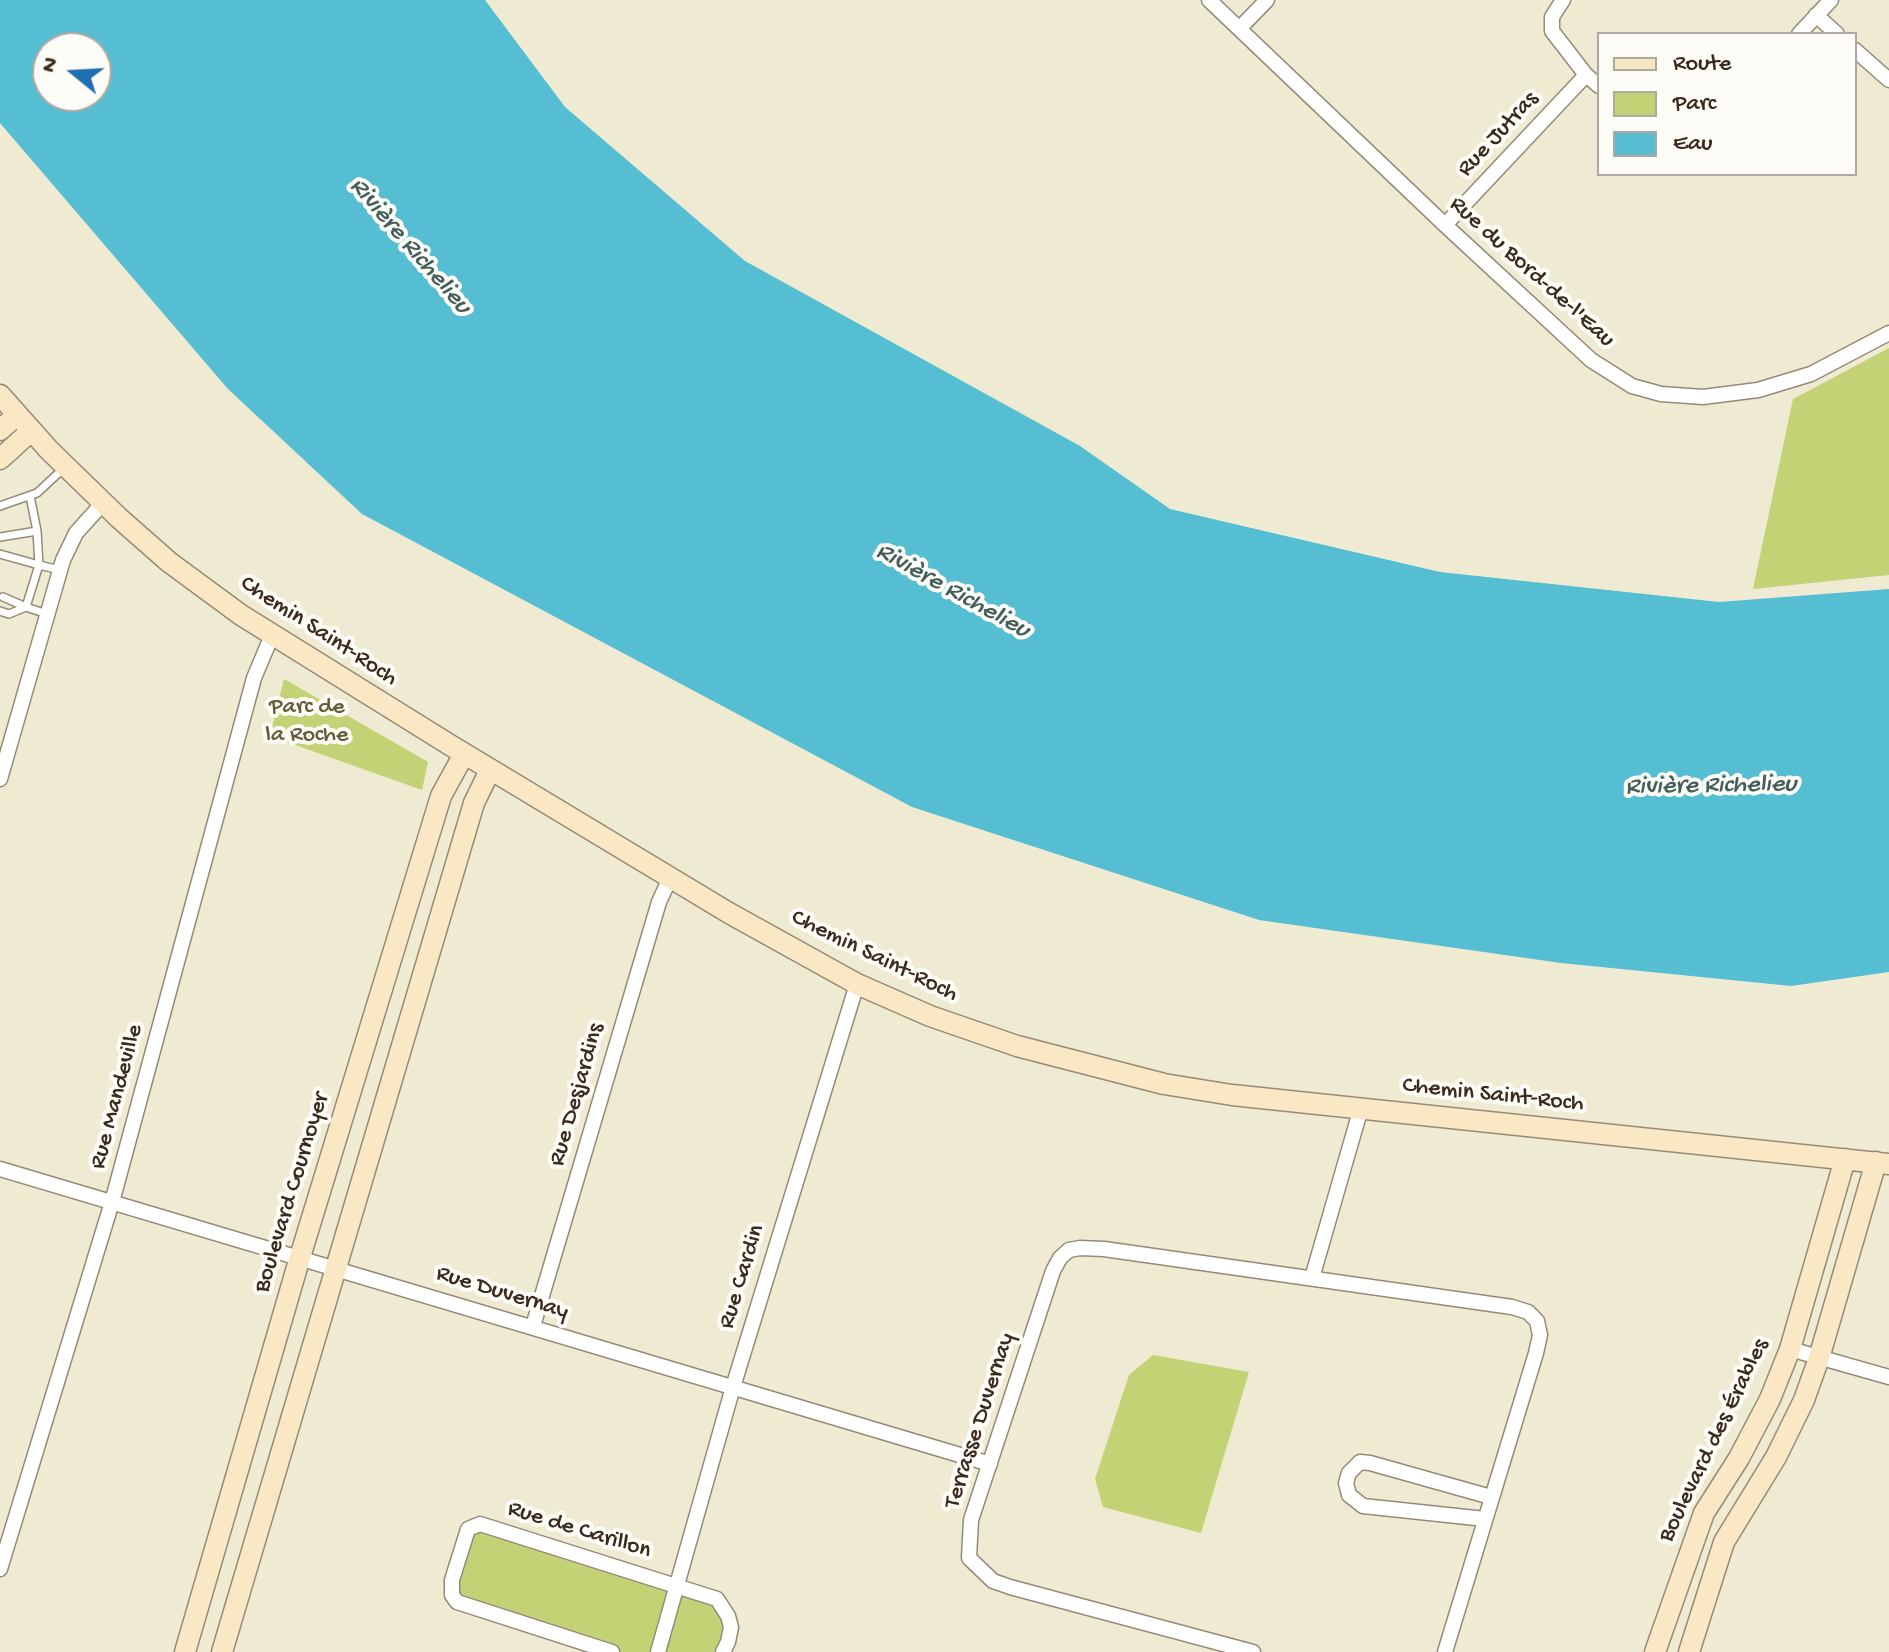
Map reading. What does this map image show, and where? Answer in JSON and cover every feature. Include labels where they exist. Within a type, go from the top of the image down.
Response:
[{"type":"street","name":"Rue du Bord-de-l'Eau","points":[[1209,0],[1591,360],[1632,386],[1661,394],[1703,397],[1758,390],[1811,374],[1889,333]]},
{"type":"street","points":[[1240,28],[1267,0]]},
{"type":"street","points":[[1563,0],[1552,17],[1552,31],[1586,75],[1597,84]]},
{"type":"street","points":[[1801,32],[1831,0]]},
{"type":"street","points":[[1816,15],[1835,32]]},
{"type":"street","points":[[1857,52],[1889,80]]},
{"type":"street","name":"Rue Jutras","points":[[1445,225],[1586,75]]},
{"type":"street","name":"Chemin Saint-Roch","points":[[0,395],[103,503],[180,571],[272,635],[670,878],[857,984],[968,1030],[1117,1074],[1232,1095],[1882,1163]]},
{"type":"street","points":[[0,430],[24,423]]},
{"type":"street","points":[[0,459],[24,423]]},
{"type":"street","points":[[0,779],[60,570],[76,533],[103,503]]},
{"type":"street","name":"Rue Mandeville","points":[[0,1569],[112,1202],[254,678],[272,635]]},
{"type":"street","name":"Boulevard Cournoyer","points":[[185,1652],[300,1257],[441,796],[464,754]]},
{"type":"street","points":[[222,1652],[474,803],[490,770]]},
{"type":"street","name":"Rue Desjardins","points":[[533,1326],[659,902],[670,878]]},
{"type":"street","name":"Rue Cardin","points":[[658,1652],[733,1387],[857,984]]},
{"type":"street","points":[[1312,1278],[1361,1108]]},
{"type":"street","name":"Boulevard des Érables","points":[[1655,1652],[1704,1513],[1746,1446],[1770,1399],[1790,1349],[1845,1159]]},
{"type":"street","points":[[1689,1652],[1724,1542],[1776,1457],[1804,1400],[1882,1163]]},
{"type":"street","name":"Rue Duvernay","points":[[0,1169],[990,1464]]},
{"type":"street","name":"Terrasse Duvernay","points":[[1253,1652],[993,1581],[969,1558],[971,1520],[1053,1271],[1069,1250],[1104,1249],[1512,1307],[1528,1312],[1537,1321],[1540,1335],[1536,1353],[1445,1652]]},
{"type":"street","points":[[1790,1349],[1889,1377]]},
{"type":"street","points":[[1485,1519],[1363,1506],[1349,1495],[1346,1483],[1349,1473],[1360,1462],[1491,1497]]},
{"type":"street","name":"Rue de Carillon","points":[[612,1652],[457,1602],[452,1595],[452,1580],[468,1529],[480,1524],[677,1585]]},
{"type":"street","points":[[677,1585],[717,1599],[723,1607],[731,1627],[723,1652]]},
{"type":"lane","points":[[0,506],[37,493],[66,466]]},
{"type":"lane","points":[[26,607],[39,565],[37,531],[30,496]]},
{"type":"lane","points":[[0,537],[37,531]]},
{"type":"lane","points":[[0,554],[60,570]]},
{"type":"lane","points":[[3,597],[47,614]]},
{"type":"lane","points":[[0,611],[9,614],[26,607]]},
{"type":"green space","points":[[1889,348],[1889,575],[1753,589],[1793,399]]},
{"type":"green space","name":"Parc de la Roche","points":[[284,679],[428,762],[422,790],[270,736]]},
{"type":"green space","points":[[1153,1355],[1249,1372],[1201,1533],[1103,1507],[1095,1479],[1129,1375]]},
{"type":"green space","points":[[481,1525],[710,1590],[728,1616],[724,1652],[615,1652],[461,1599],[453,1587],[468,1529]]},
{"type":"water","name":"Rivière Richelieu","points":[[0,0],[485,0],[565,107],[745,261],[1080,446],[1170,509],[1440,572],[1719,602],[1889,589],[1889,972],[1791,986],[1561,963],[1259,920],[912,807],[362,514],[228,389],[0,123]]}]
